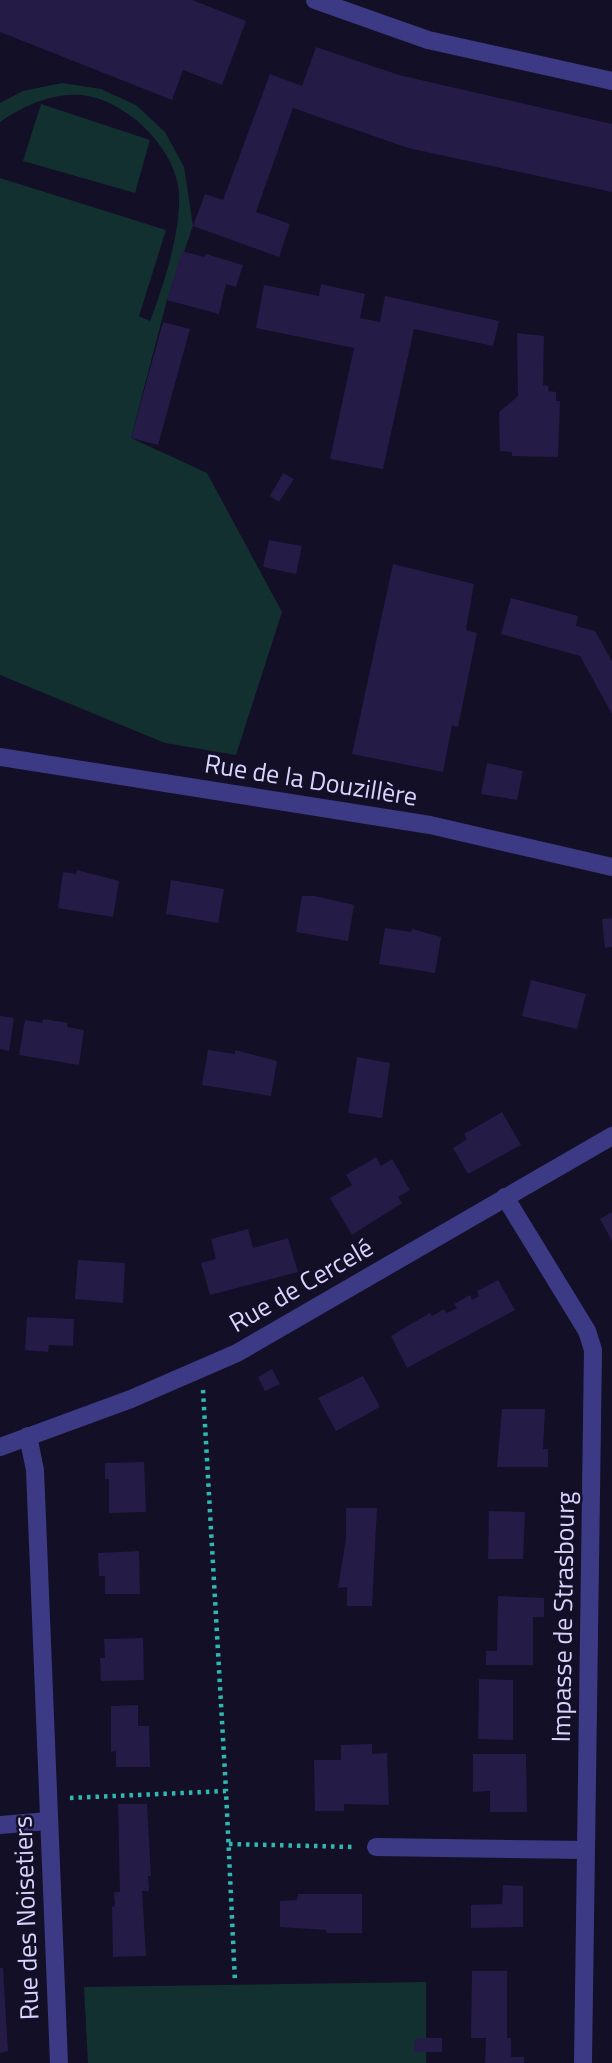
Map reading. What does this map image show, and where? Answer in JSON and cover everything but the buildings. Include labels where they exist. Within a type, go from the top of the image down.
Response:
[{"type":"street","points":[[314,0],[428,40],[612,81]]},
{"type":"street","name":"Rue de la Douzillère","points":[[0,757],[430,825],[612,867]]},
{"type":"street","name":"Rue de Cercelé","points":[[0,1447],[195,1372],[266,1337],[612,1136]]},
{"type":"street","name":"Impasse de Strasbourg","points":[[505,1196],[587,1331],[593,1350],[583,2063]]},
{"type":"street","name":"Rue des Noisetiers","points":[[28,1436],[35,1471],[59,2063]]},
{"type":"street","points":[[0,1825],[48,1821]]},
{"type":"street","points":[[376,1847],[586,1850]]},
{"type":"path","points":[[195,1372],[204,1393],[235,1982]]},
{"type":"path","points":[[48,1800],[226,1791]]},
{"type":"path","points":[[229,1844],[376,1847]]},
{"type":"green space","points":[[62,83],[101,89],[136,105],[165,132],[184,167],[193,226],[167,300],[131,438],[207,473],[282,612],[236,755],[165,743],[0,675],[0,178],[166,230],[139,316],[150,321],[167,272],[178,217],[178,185],[166,154],[142,126],[112,105],[80,95],[59,96],[28,106],[0,122],[0,103],[23,91]]},
{"type":"green space","points":[[41,104],[150,140],[135,193],[23,161]]},
{"type":"green space","points":[[426,1982],[426,2063],[88,2063],[84,1987]]}]
